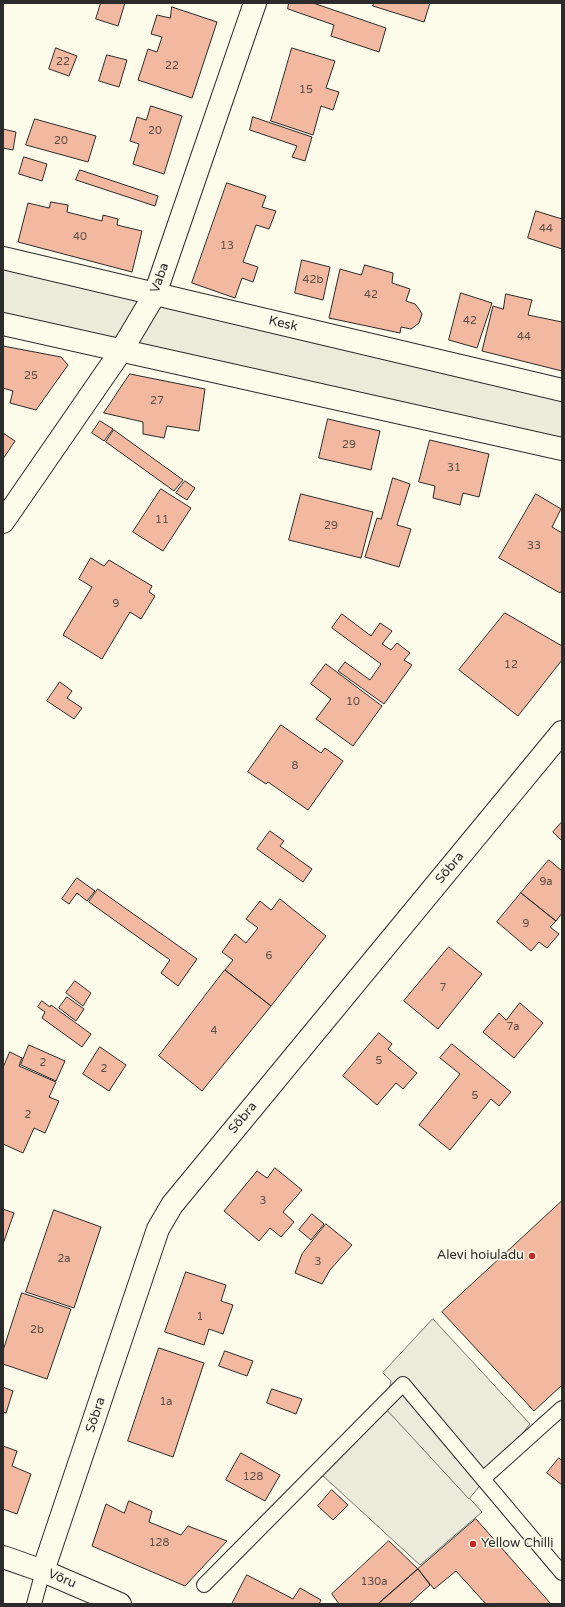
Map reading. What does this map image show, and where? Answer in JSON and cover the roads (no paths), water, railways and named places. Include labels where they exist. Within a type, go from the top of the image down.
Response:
[{"type":"street","name":"Vaba","points":[[3,522],[121,351],[155,294],[255,3]]},
{"type":"street","name":"Kesk","points":[[3,258],[562,390]]},
{"type":"street","points":[[3,324],[562,449]]},
{"type":"street","name":"Sõbra","points":[[43,1571],[158,1229],[172,1205],[562,732]]},
{"type":"street","name":"Võru","points":[[3,1557],[43,1571],[120,1604]]},
{"type":"lane","points":[[204,1585],[403,1384],[562,1573]]},
{"type":"lane","points":[[483,1478],[562,1408]]},
{"type":"lane","points":[[34,1604],[43,1571]]},
{"type":"place","name":"Alevi hoiuladu","points":[[532,1256]]},
{"type":"place","name":"Yellow Chilli","points":[[473,1544]]}]
